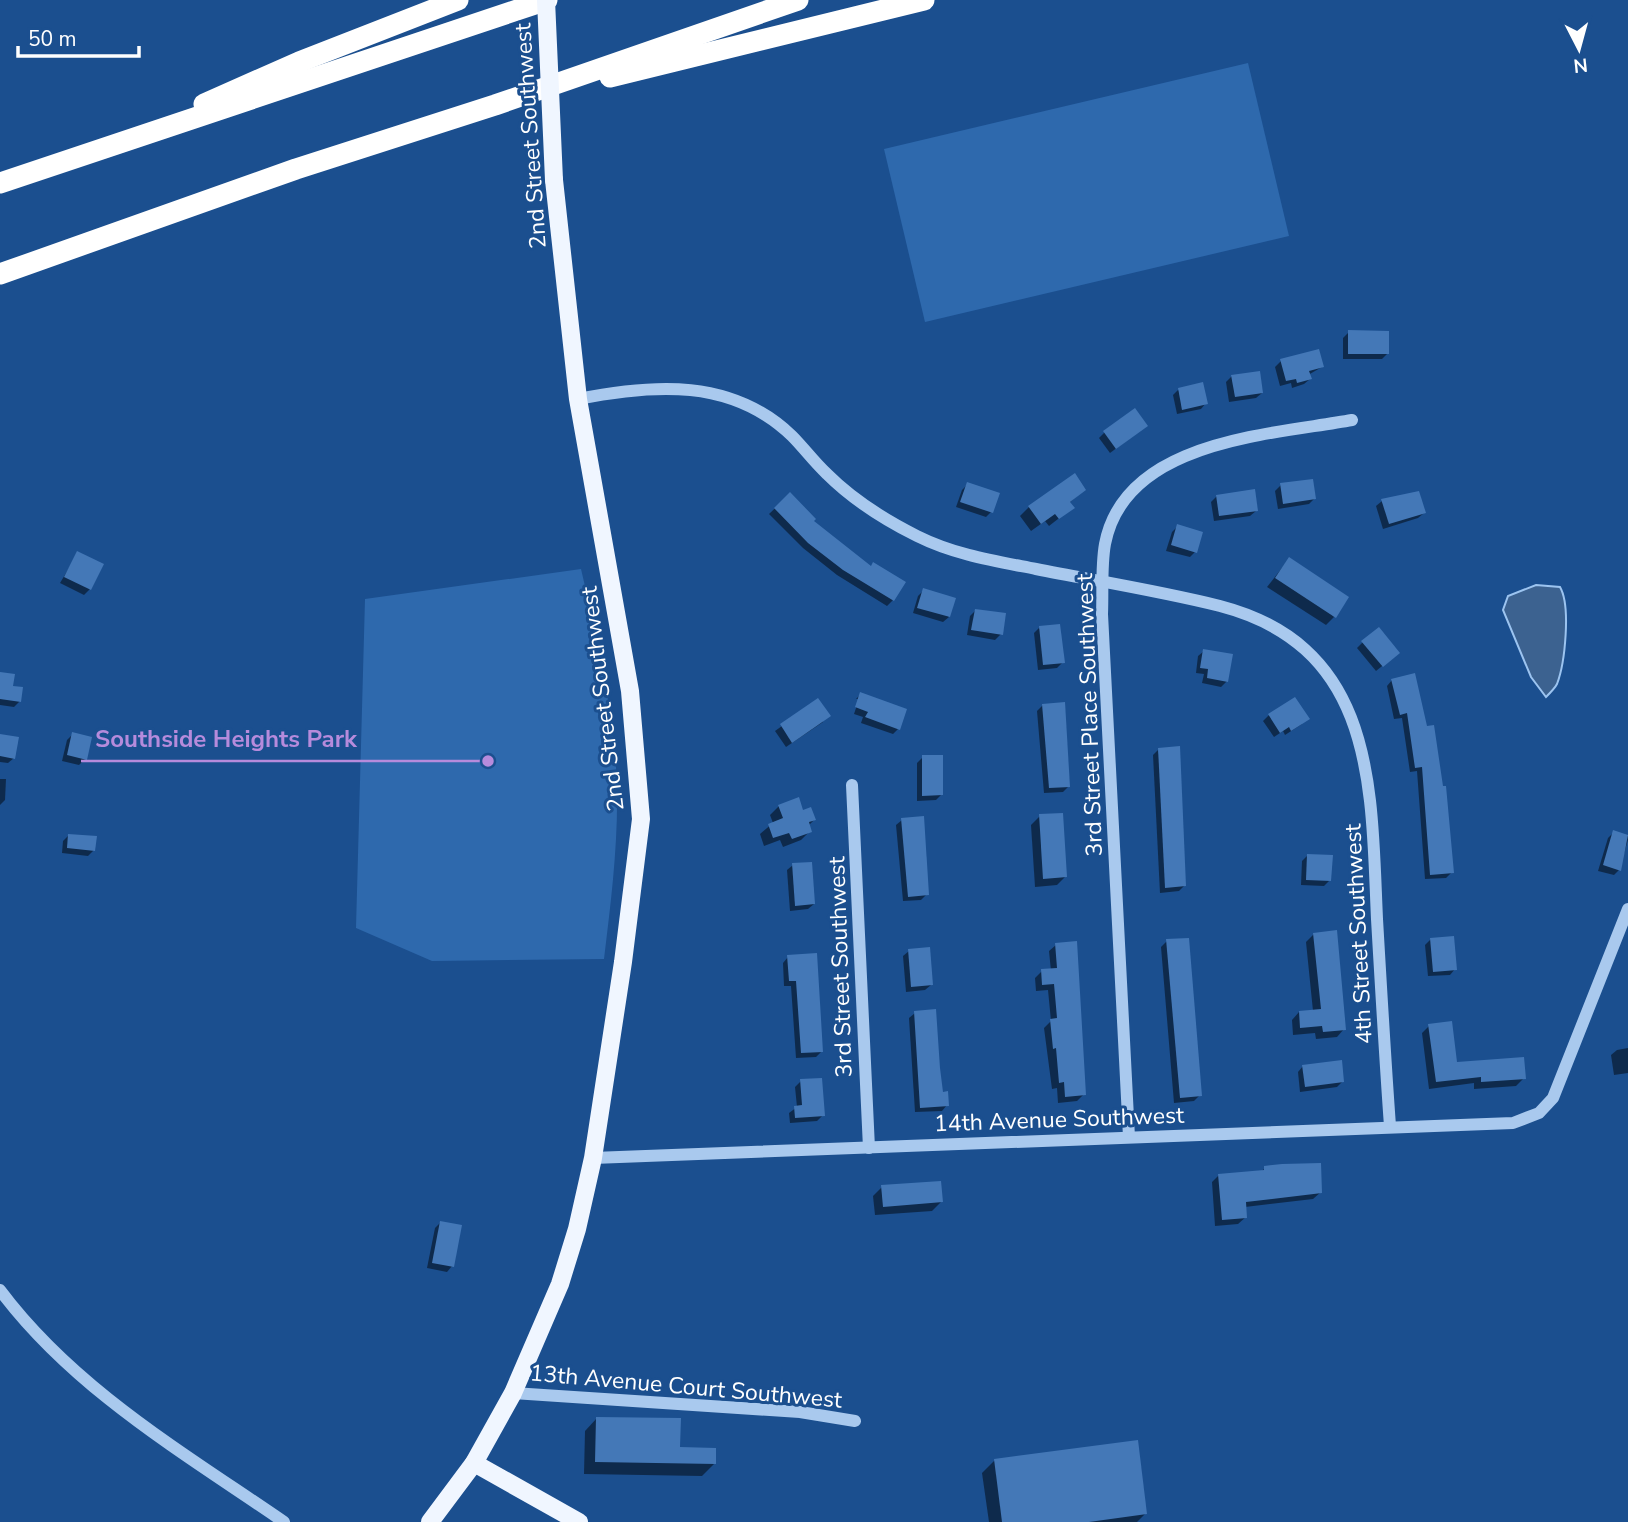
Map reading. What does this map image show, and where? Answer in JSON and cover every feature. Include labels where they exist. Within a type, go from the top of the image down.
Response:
[{"type":"highway","points":[[144,135],[288,67],[458,0]]},
{"type":"highway","points":[[0,183],[546,0]]},
{"type":"highway","points":[[0,274],[309,164],[495,105],[799,0]]},
{"type":"highway","points":[[495,105],[924,0]]},
{"type":"main road","name":"2nd Street Southwest","points":[[430,1522],[474,1462],[513,1393],[560,1284],[578,1228],[593,1158],[623,962],[641,819],[630,691],[578,399],[554,180],[546,0]]},
{"type":"main road","points":[[474,1462],[579,1522]]},
{"type":"street","name":"4th Street Southwest","points":[[578,399],[665,387],[693,389],[738,401],[790,434],[853,498],[920,537],[975,557],[1221,607],[1266,624],[1296,644],[1332,681],[1347,706],[1361,740],[1371,793],[1390,1126]]},
{"type":"street","name":"3rd Street Place Southwest","points":[[1129,1137],[1111,806],[1103,582],[1105,544],[1117,513],[1135,487],[1164,465],[1198,450],[1352,420]]},
{"type":"street","name":"3rd Street Southwest","points":[[852,785],[869,1148]]},
{"type":"street","name":"14th Avenue Southwest","points":[[593,1158],[1513,1123],[1527,1120],[1545,1108],[1556,1091],[1628,909]]},
{"type":"street","points":[[0,1290],[47,1345],[105,1397],[284,1522]]},
{"type":"street","name":"13th Avenue Court Southwest","points":[[513,1393],[800,1412],[855,1421]]},
{"type":"shaded area","points":[[1248,63],[1289,236],[925,322],[884,149]]},
{"type":"shaded area","points":[[581,569],[605,678],[616,761],[615,853],[604,959],[432,961],[356,928],[365,599]]},
{"type":"shaded area","points":[[1536,585],[1560,587],[1565,607],[1566,635],[1560,675],[1556,686],[1546,697],[1531,677],[1503,610],[1508,596]]},
{"type":"building","points":[[1348,330],[1389,331],[1389,354],[1348,354]]},
{"type":"building","points":[[1319,349],[1324,367],[1309,371],[1312,379],[1297,383],[1296,379],[1286,381],[1280,359]]},
{"type":"building","points":[[1260,371],[1263,393],[1235,397],[1231,375]]},
{"type":"building","points":[[1203,382],[1208,404],[1182,410],[1178,388]]},
{"type":"building","points":[[1135,408],[1148,426],[1116,449],[1103,431]]},
{"type":"building","points":[[1075,473],[1086,490],[1070,502],[1075,508],[1059,519],[1055,514],[1041,524],[1028,506]]},
{"type":"building","points":[[1313,479],[1316,499],[1283,504],[1280,483]]},
{"type":"building","points":[[967,482],[1000,493],[993,513],[960,502]]},
{"type":"building","points":[[1255,489],[1258,511],[1219,516],[1216,495]]},
{"type":"building","points":[[1419,491],[1426,513],[1389,524],[1381,499]]},
{"type":"building","points":[[790,492],[816,519],[814,521],[871,566],[873,562],[906,582],[894,601],[843,570],[808,543],[774,508]]},
{"type":"building","points":[[1177,524],[1203,532],[1197,553],[1171,545]]},
{"type":"building","points":[[77,551],[104,564],[91,590],[64,577]]},
{"type":"building","points":[[1289,557],[1349,597],[1336,618],[1275,578]]},
{"type":"building","points":[[923,588],[956,598],[950,617],[917,608]]},
{"type":"building","points":[[975,609],[1006,613],[1003,635],[971,630]]},
{"type":"building","points":[[1060,624],[1065,663],[1043,665],[1039,626]]},
{"type":"building","points":[[1379,627],[1400,653],[1383,667],[1361,641]]},
{"type":"building","points":[[1203,649],[1233,654],[1228,682],[1207,678],[1208,669],[1200,668]]},
{"type":"building","points":[[0,672],[15,674],[13,686],[23,687],[21,702],[0,699]]},
{"type":"building","points":[[1415,673],[1427,726],[1434,725],[1443,786],[1446,786],[1454,873],[1430,875],[1422,767],[1415,768],[1407,713],[1400,715],[1391,679]]},
{"type":"building","points":[[860,692],[907,709],[900,730],[865,717],[868,712],[855,707]]},
{"type":"building","points":[[1295,697],[1310,719],[1291,731],[1289,727],[1280,733],[1268,714]]},
{"type":"building","points":[[818,698],[831,716],[792,743],[780,724]]},
{"type":"building","points":[[1065,702],[1070,787],[1049,788],[1042,704]]},
{"type":"building","points":[[72,732],[92,737],[87,760],[67,755]]},
{"type":"building","points":[[0,734],[19,737],[15,759],[0,756]]},
{"type":"building","points":[[1180,746],[1186,886],[1165,888],[1158,748]]},
{"type":"building","points":[[922,755],[943,755],[943,795],[922,796]]},
{"type":"building","points":[[799,797],[803,810],[811,807],[816,820],[809,822],[812,832],[792,839],[789,833],[773,838],[768,824],[783,818],[778,805]]},
{"type":"building","points":[[1063,813],[1067,877],[1043,879],[1039,814]]},
{"type":"building","points":[[924,816],[929,895],[908,897],[901,818]]},
{"type":"building","points":[[1613,830],[1628,835],[1621,871],[1603,865]]},
{"type":"building","points":[[68,834],[97,836],[95,851],[67,848]]},
{"type":"building","points":[[1307,854],[1333,855],[1331,881],[1306,880]]},
{"type":"building","points":[[812,862],[815,904],[795,906],[792,863]]},
{"type":"building","points":[[1337,930],[1346,1030],[1323,1032],[1322,1026],[1300,1028],[1299,1011],[1321,1009],[1313,933]]},
{"type":"building","points":[[1454,936],[1457,970],[1433,972],[1430,938]]},
{"type":"building","points":[[1189,938],[1202,1096],[1180,1098],[1166,939]]},
{"type":"building","points":[[1077,941],[1086,1095],[1065,1097],[1064,1082],[1059,1083],[1050,1019],[1057,1018],[1054,984],[1042,985],[1041,969],[1057,968],[1055,943]]},
{"type":"building","points":[[930,947],[933,985],[911,987],[908,949]]},
{"type":"building","points":[[817,953],[823,1052],[801,1053],[796,981],[789,981],[787,955]]},
{"type":"building","points":[[936,1009],[943,1092],[948,1091],[949,1106],[920,1108],[914,1011]]},
{"type":"building","points":[[1452,1021],[1457,1062],[1524,1057],[1526,1079],[1481,1082],[1481,1077],[1436,1082],[1428,1024]]},
{"type":"building","points":[[1342,1060],[1344,1082],[1305,1087],[1302,1065]]},
{"type":"building","points":[[822,1078],[825,1116],[795,1118],[794,1106],[802,1105],[800,1079]]},
{"type":"building","points":[[1321,1163],[1322,1193],[1246,1202],[1247,1218],[1222,1220],[1218,1174],[1264,1170],[1264,1166],[1282,1164]]},
{"type":"building","points":[[941,1181],[943,1202],[883,1207],[881,1185]]},
{"type":"building","points":[[440,1221],[462,1225],[454,1267],[432,1263]]},
{"type":"building","points":[[596,1417],[681,1418],[680,1447],[716,1448],[716,1464],[595,1462]]},
{"type":"building","points":[[1138,1440],[1147,1514],[1089,1522],[1002,1522],[994,1459]]},
{"type":"place","name":"Southside Heights Park","points":[[488,761]]}]
